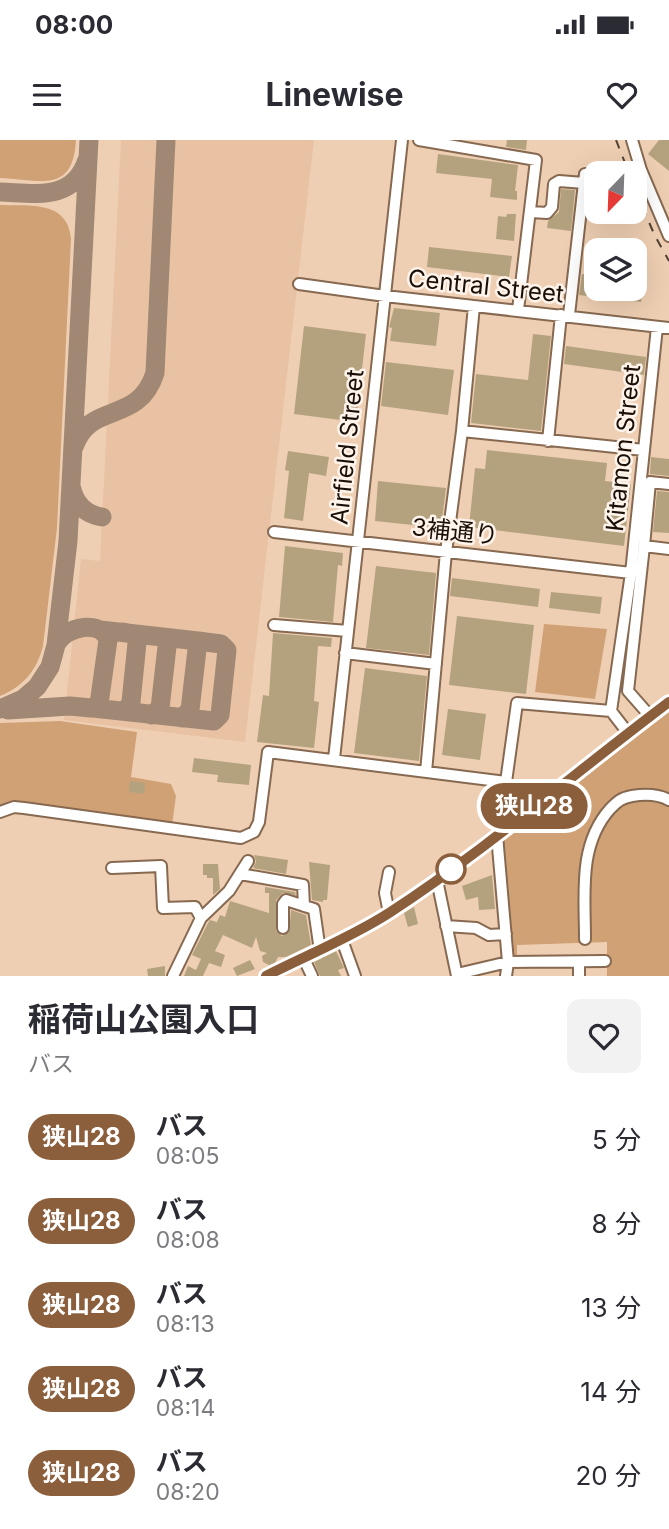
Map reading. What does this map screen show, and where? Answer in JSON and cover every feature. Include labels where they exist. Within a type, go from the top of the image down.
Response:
[{"type":"street","name":"Airfield Street","points":[[334,759],[402,140]]},
{"type":"street","points":[[419,140],[536,160],[518,310]]},
{"type":"street","points":[[492,154],[494,140]]},
{"type":"street","points":[[632,140],[641,170],[669,236]]},
{"type":"street","points":[[531,212],[547,213],[552,207],[554,184],[584,178],[548,441]]},
{"type":"street","name":"Central Street","points":[[299,284],[669,328]]},
{"type":"street","points":[[426,772],[446,552],[462,431],[474,306]]},
{"type":"street","name":"Kitamon Street","points":[[611,711],[631,573],[657,327]]},
{"type":"street","points":[[462,431],[644,450]]},
{"type":"street","points":[[650,716],[628,691],[650,482],[669,484]]},
{"type":"street","name":"3補通り","points":[[274,532],[631,573]]},
{"type":"street","points":[[644,546],[669,549]]},
{"type":"street","points":[[274,625],[348,631]]},
{"type":"street","points":[[345,653],[436,664]]},
{"type":"street","points":[[272,975],[389,913],[437,880],[669,702]]},
{"type":"street","points":[[0,812],[14,807],[24,808],[241,838],[257,828],[268,752],[506,782],[517,703],[611,711],[628,733]]},
{"type":"street","points":[[585,939],[587,856],[592,838],[604,816],[620,798],[643,794],[669,800]]},
{"type":"street","points":[[497,835],[508,962],[506,976]]},
{"type":"street","points":[[173,976],[201,918],[229,891],[248,860]]},
{"type":"street","points":[[112,868],[161,866],[163,908],[195,907],[201,918]]},
{"type":"street","points":[[389,872],[384,893],[389,913]]},
{"type":"street","points":[[240,874],[303,885],[304,905]]},
{"type":"street","points":[[437,880],[457,975],[508,962],[605,961]]},
{"type":"street","points":[[283,928],[283,904],[286,900],[314,909],[320,951]]},
{"type":"street","points":[[446,926],[476,928],[489,935],[506,934]]},
{"type":"street","points":[[342,940],[351,975]]},
{"type":"street","points":[[304,959],[312,976]]},
{"type":"street","points":[[579,962],[579,976]]},
{"type":"shaded area","points":[[0,140],[76,140],[69,169],[52,180],[41,181],[0,178]]},
{"type":"shaded area","points":[[121,140],[314,140],[245,742],[64,720],[81,559],[100,561]]},
{"type":"shaded area","points":[[0,205],[34,206],[55,211],[63,217],[71,239],[57,528],[43,646],[28,677],[16,688],[0,696]]},
{"type":"shaded area","points":[[544,624],[607,629],[595,699],[535,692]]},
{"type":"shaded area","points":[[669,712],[669,976],[607,976],[607,942],[517,945],[517,960],[510,956],[501,841],[504,834],[517,829]]},
{"type":"shaded area","points":[[60,721],[137,732],[131,777],[171,784],[176,796],[172,825],[24,803],[8,802],[0,805],[0,723]]},
{"type":"building","points":[[507,140],[527,140],[526,150],[506,147]]},
{"type":"building","points":[[659,140],[669,140],[669,171],[648,154]]},
{"type":"building","points":[[438,154],[518,165],[515,191],[517,200],[490,197],[492,179],[436,173]]},
{"type":"building","points":[[561,189],[575,190],[571,231],[547,228],[548,221],[559,212]]},
{"type":"building","points":[[507,214],[516,214],[514,241],[496,239],[498,216],[506,217]]},
{"type":"building","points":[[429,247],[512,256],[509,277],[427,267]]},
{"type":"building","points":[[582,274],[584,274],[584,296],[579,295]]},
{"type":"building","points":[[394,308],[440,313],[436,346],[390,341],[392,328],[389,327]]},
{"type":"building","points":[[304,326],[366,334],[356,422],[294,414]]},
{"type":"building","points":[[533,334],[551,336],[541,431],[471,423],[476,374],[528,380]]},
{"type":"building","points":[[566,346],[646,357],[644,375],[564,364]]},
{"type":"building","points":[[386,362],[454,370],[448,415],[381,406]]},
{"type":"building","points":[[487,450],[607,463],[605,481],[631,484],[624,546],[469,527],[475,468],[485,469]]},
{"type":"building","points":[[288,451],[329,457],[326,476],[309,473],[303,521],[284,518],[289,471],[285,470]]},
{"type":"building","points":[[651,457],[669,459],[669,476],[650,474]]},
{"type":"building","points":[[378,481],[446,488],[441,528],[375,521]]},
{"type":"building","points":[[657,491],[669,492],[669,533],[653,532]]},
{"type":"building","points":[[285,546],[343,553],[342,566],[338,565],[333,622],[279,617]]},
{"type":"building","points":[[376,566],[436,573],[429,655],[366,648]]},
{"type":"building","points":[[452,578],[540,589],[538,607],[450,596]]},
{"type":"building","points":[[551,592],[602,597],[600,614],[549,608]]},
{"type":"building","points":[[457,616],[534,625],[526,694],[449,685]]},
{"type":"building","points":[[273,633],[332,638],[331,647],[318,646],[314,701],[319,702],[314,748],[257,742],[263,695],[269,696]]},
{"type":"building","points":[[365,668],[427,676],[419,761],[354,753]]},
{"type":"building","points":[[448,709],[486,714],[480,760],[442,755]]},
{"type":"building","points":[[194,758],[251,765],[249,785],[217,782],[218,775],[192,772]]},
{"type":"building","points":[[130,781],[145,783],[144,794],[129,792]]},
{"type":"building","points":[[254,855],[288,860],[286,874],[253,868],[256,862]]},
{"type":"building","points":[[309,862],[330,865],[327,900],[323,902],[312,900]]},
{"type":"building","points":[[203,864],[218,864],[220,889],[213,895],[213,878],[203,875]]},
{"type":"building","points":[[492,875],[495,909],[479,910],[478,897],[466,900],[462,886]]},
{"type":"building","points":[[265,887],[295,892],[296,895],[283,893],[276,900],[276,931],[282,936],[289,932],[291,910],[306,915],[311,945],[286,957],[278,957],[275,963],[269,965],[263,962],[262,956],[267,953],[260,951],[256,937],[252,948],[223,935],[215,951],[225,955],[221,967],[209,963],[203,976],[184,976],[188,966],[196,970],[201,959],[192,955],[208,923],[210,920],[217,922],[220,915],[225,917],[230,901],[269,913],[269,893],[265,893]]},
{"type":"building","points":[[414,907],[418,924],[408,927],[404,913]]},
{"type":"building","points":[[336,951],[344,968],[338,970],[341,976],[320,976],[314,962]]},
{"type":"building","points":[[250,960],[255,969],[237,976],[233,968]]},
{"type":"building","points":[[165,966],[165,976],[148,976],[147,969]]},
{"type":"taxiway","points":[[0,709],[23,699],[37,687],[50,667],[56,645],[68,541],[89,140]]},
{"type":"taxiway","points":[[74,447],[81,432],[91,423],[137,400],[147,389],[155,373],[166,140]]},
{"type":"taxiway","points":[[0,192],[39,193],[63,189],[81,173],[87,160]]},
{"type":"taxiway","points":[[71,486],[82,507],[102,517]]},
{"type":"taxiway","points":[[8,710],[70,706],[91,708],[99,704],[108,640],[104,634],[92,628],[75,629],[61,638],[56,645]]},
{"type":"taxiway","points":[[100,630],[198,641],[190,710],[182,718]]},
{"type":"taxiway","points":[[122,632],[132,634],[137,643],[131,702],[123,711]]},
{"type":"taxiway","points":[[152,715],[160,708],[168,638]]},
{"type":"taxiway","points":[[93,708],[214,721],[220,715],[227,650],[221,644],[198,641]]},
{"type":"railway","points":[[616,140],[624,161]]},
{"type":"railway","points":[[648,220],[669,261]]},
{"type":"bus line","name":"狭山28","points":[[266,976],[320,951],[389,913],[497,835],[669,702]]}]
